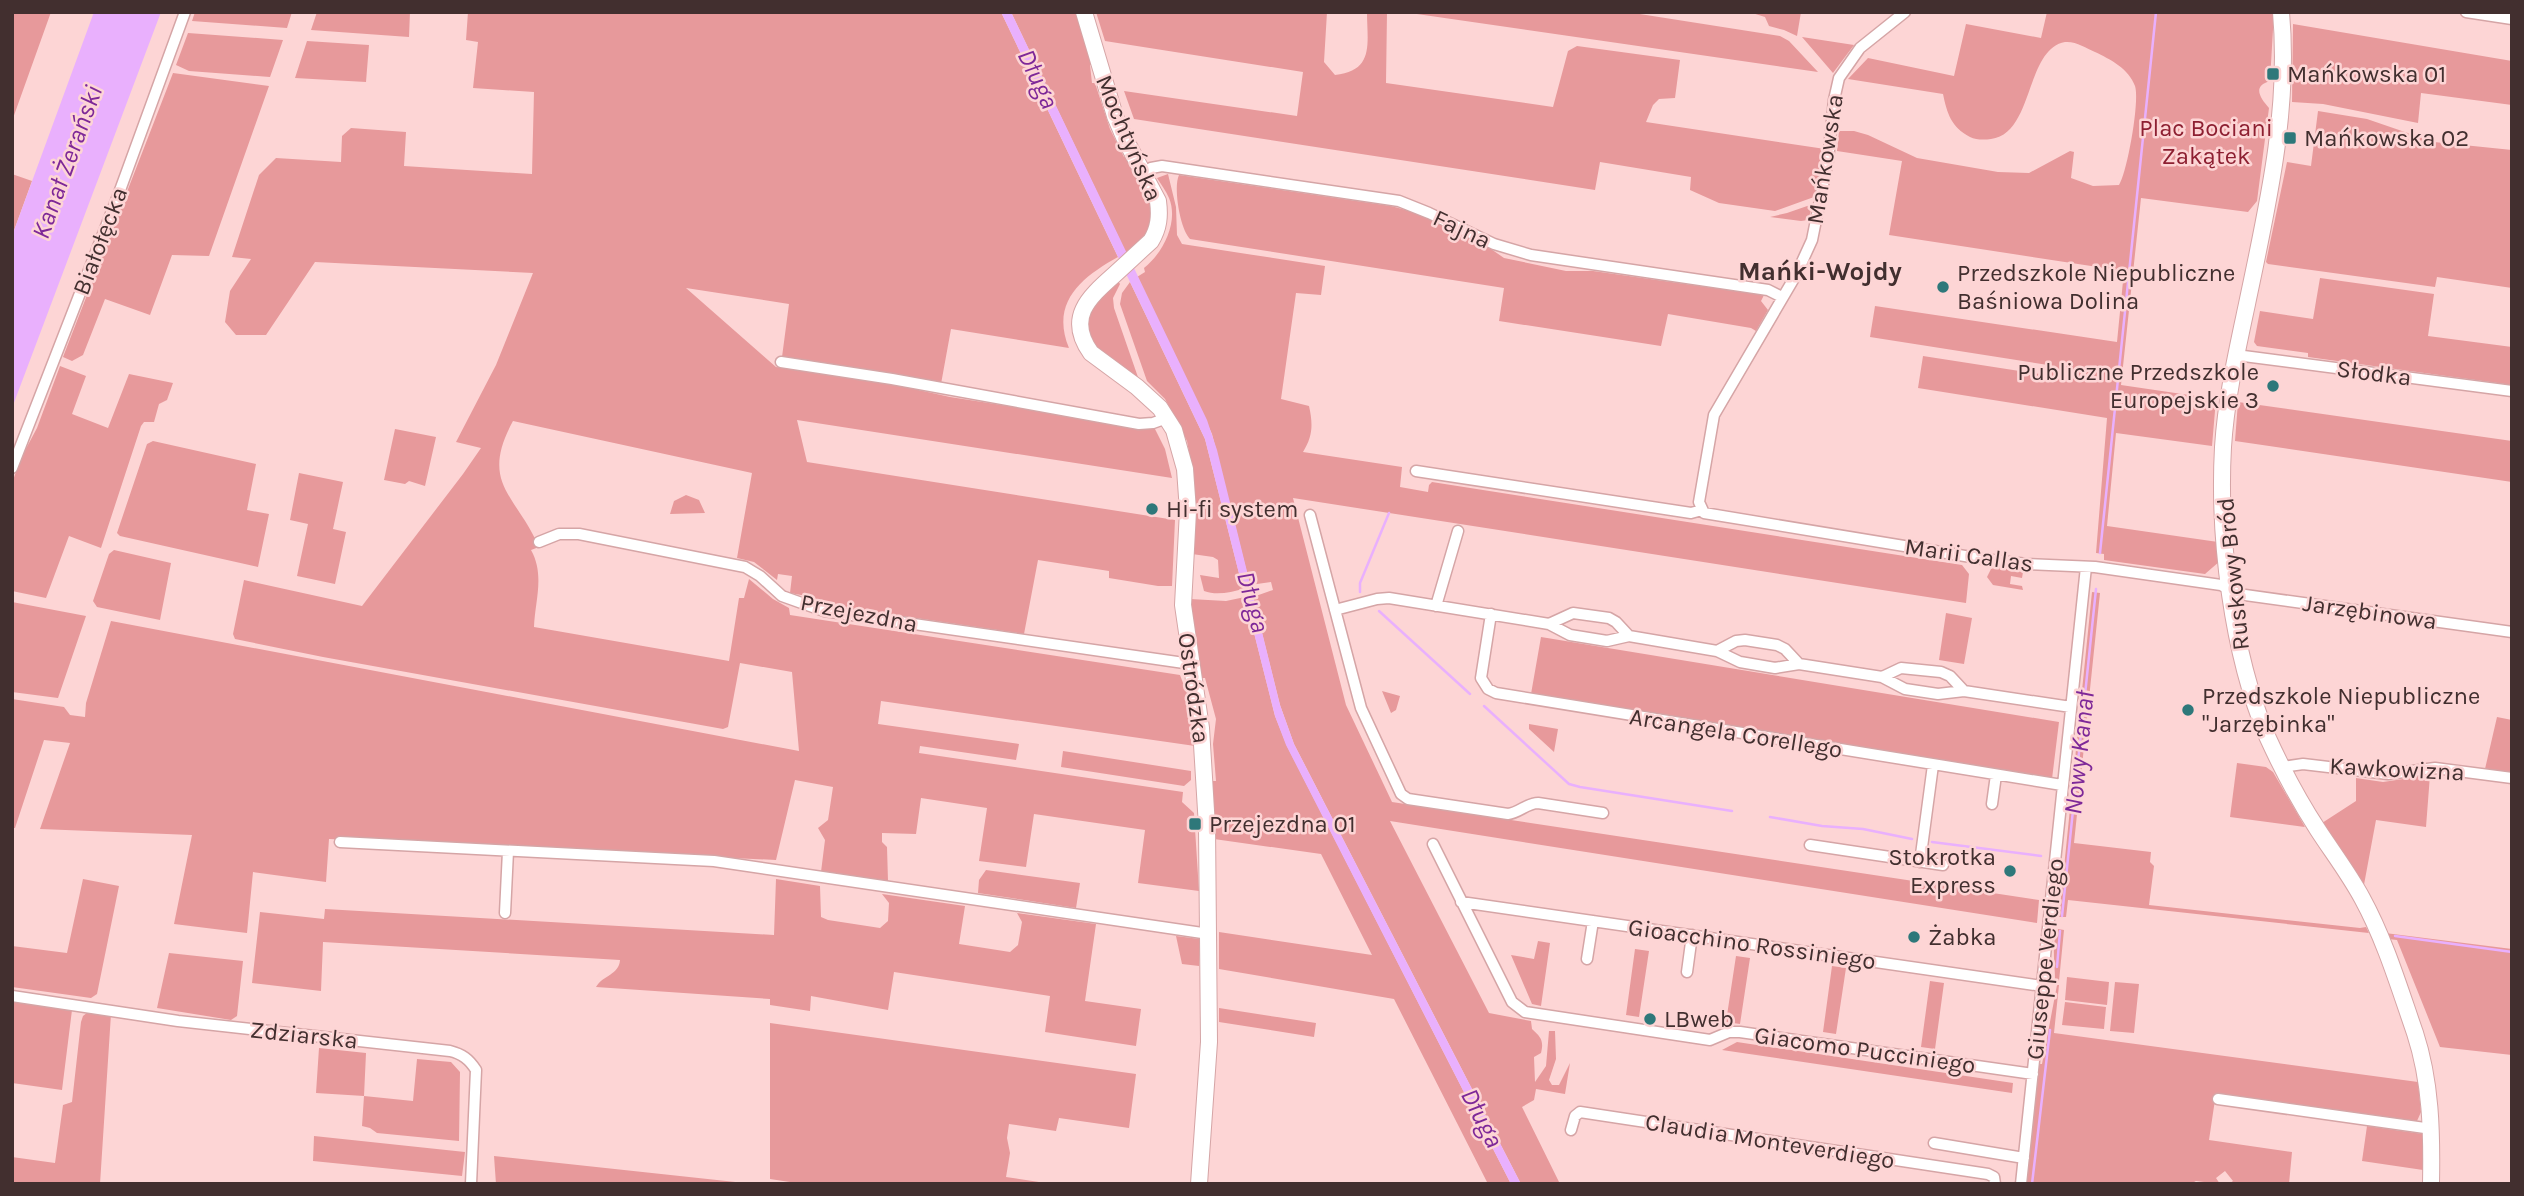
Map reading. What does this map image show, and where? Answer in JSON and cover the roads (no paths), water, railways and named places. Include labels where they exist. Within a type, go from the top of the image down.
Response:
[{"type":"street","name":"Białołęcka","points":[[12,468],[119,192],[185,12]]},
{"type":"street","name":"Mochtyńska","points":[[1084,12],[1115,116],[1158,201],[1157,232],[1151,242],[1135,256]]},
{"type":"street","name":"Mańkowska","points":[[1705,512],[1699,502],[1714,415],[1803,263],[1815,229],[1839,78],[1860,48],[1905,12]]},
{"type":"street","name":"Ruskowy Bród","points":[[2281,12],[2283,74],[2277,144],[2269,199],[2236,355],[2223,447],[2224,511],[2230,589],[2238,644],[2261,720],[2282,767],[2317,828],[2351,879],[2379,933],[2421,1051],[2430,1101],[2431,1184]]},
{"type":"street","points":[[2466,12],[2512,19]]},
{"type":"street","name":"Fajna","points":[[1143,173],[1162,166],[1380,197],[1415,207],[1514,251],[1768,290],[1782,297]]},
{"type":"street","name":"Ostródzka","points":[[1135,256],[1088,298],[1080,323],[1082,338],[1091,353],[1137,387],[1167,418],[1180,444],[1187,485],[1183,605],[1204,759],[1209,934],[1209,1052],[1199,1184]]},
{"type":"street","name":"Słodka","points":[[2236,355],[2512,391]]},
{"type":"street","points":[[781,362],[892,379],[1139,424],[1167,418]]},
{"type":"street","name":"Marii Callas","points":[[1416,471],[1691,513],[1705,512],[1983,559],[2086,567],[2221,585],[2230,589]]},
{"type":"street","points":[[1310,515],[1361,708],[1401,793],[1408,799],[1508,814],[1531,803],[1603,813]]},
{"type":"street","points":[[1436,606],[1458,531]]},
{"type":"street","name":"Przejezdna","points":[[539,541],[559,534],[579,534],[745,567],[760,576],[782,596],[824,611],[1191,664]]},
{"type":"street","name":"Giuseppe Verdiego","points":[[2021,1184],[2086,567]]},
{"type":"street","name":"Jarzębinowa","points":[[2230,589],[2238,594],[2512,632]]},
{"type":"street","points":[[1335,610],[1383,598],[1549,624],[1570,635],[1607,641],[1629,636],[1717,650],[1740,662],[1775,668],[1800,664],[1882,677],[1898,686],[1938,694],[1964,691],[2071,708]]},
{"type":"street","points":[[1549,624],[1573,613],[1609,618],[1629,636]]},
{"type":"street","name":"Arcangela Corellego","points":[[1490,614],[1482,678],[1488,689],[1496,693],[2062,785]]},
{"type":"street","points":[[1717,650],[1745,640],[1777,645],[1800,664]]},
{"type":"street","points":[[1882,677],[1901,668],[1941,672],[1950,676],[1964,691]]},
{"type":"street","name":"Kawkowizna","points":[[2282,767],[2303,764],[2388,774],[2435,768],[2512,778]]},
{"type":"street","points":[[1920,862],[1933,765]]},
{"type":"street","points":[[1992,804],[1996,775]]},
{"type":"street","points":[[340,842],[714,861],[1209,934]]},
{"type":"street","points":[[1433,844],[1461,902]]},
{"type":"street","points":[[1810,845],[1943,865]]},
{"type":"street","points":[[505,913],[508,851]]},
{"type":"street","name":"Gioacchino Rossiniego","points":[[1461,902],[2042,986]]},
{"type":"street","name":"Giacomo Pucciniego","points":[[1461,902],[1512,1002],[1532,1015],[1710,1040],[1729,1032],[1740,1032],[2033,1074]]},
{"type":"street","points":[[1587,958],[1592,921]]},
{"type":"street","points":[[1686,972],[1692,935]]},
{"type":"street","name":"Zdziarska","points":[[12,996],[178,1021],[461,1054],[476,1070],[475,1147],[471,1184]]},
{"type":"street","points":[[2218,1099],[2432,1129]]},
{"type":"street","name":"Claudia Monteverdiego","points":[[1571,1130],[1575,1116],[1580,1112],[1988,1174],[1994,1177],[1995,1184]]},
{"type":"street","points":[[1934,1143],[2024,1158]]},
{"type":"water","name":"Kanał Żerański","points":[[94,12],[161,12],[12,408],[12,236]]},
{"type":"water","name":"Długa","points":[[1001,12],[1011,12],[1207,420],[1217,450],[1280,705],[1294,744],[1521,1184],[1511,1184],[1286,745],[1275,716],[1205,439]]},
{"type":"waterway","name":"Nowy Kanał","points":[[2100,553],[2156,12]]},
{"type":"waterway","points":[[1360,592],[1360,583],[1389,513]]},
{"type":"waterway","name":"Nowy Kanał","points":[[2062,916],[2096,589]]},
{"type":"waterway","points":[[1379,611],[1470,694]]},
{"type":"waterway","points":[[1484,706],[1569,784],[1732,811]]},
{"type":"waterway","points":[[1770,817],[1822,826],[1863,829],[1912,839]]},
{"type":"waterway","points":[[1932,842],[2041,856]]},
{"type":"waterway","name":"Nowy Kanał","points":[[2057,967],[2060,931]]},
{"type":"waterway","points":[[2395,936],[2512,952]]},
{"type":"waterway","name":"Nowy Kanał","points":[[2032,1184],[2050,1030]]},
{"type":"place","name":"Mańkowska 01","points":[[2273,74]]},
{"type":"place","name":"Mańkowska 02","points":[[2290,138]]},
{"type":"place","name":"Przedszkole Niepubliczne Baśniowa Dolina","points":[[1943,287]]},
{"type":"place","name":"Publiczne Przedszkole Europejskie 3","points":[[2273,386]]},
{"type":"place","name":"Hi-fi system","points":[[1152,509]]},
{"type":"place","name":"Przedszkole Niepubliczne \"Jarzębinka\"","points":[[2188,710]]},
{"type":"place","name":"Przejezdna 01","points":[[1195,824]]},
{"type":"place","name":"Stokrotka Express","points":[[2010,871]]},
{"type":"place","name":"Żabka","points":[[1914,937]]},
{"type":"place","name":"LBweb","points":[[1650,1019]]},
{"type":"district","name":"Mańki-Wojdy","points":[[1820,271]]},
{"type":"park label","name":"Plac Bociani Zakątek","points":[[2206,142]]}]
